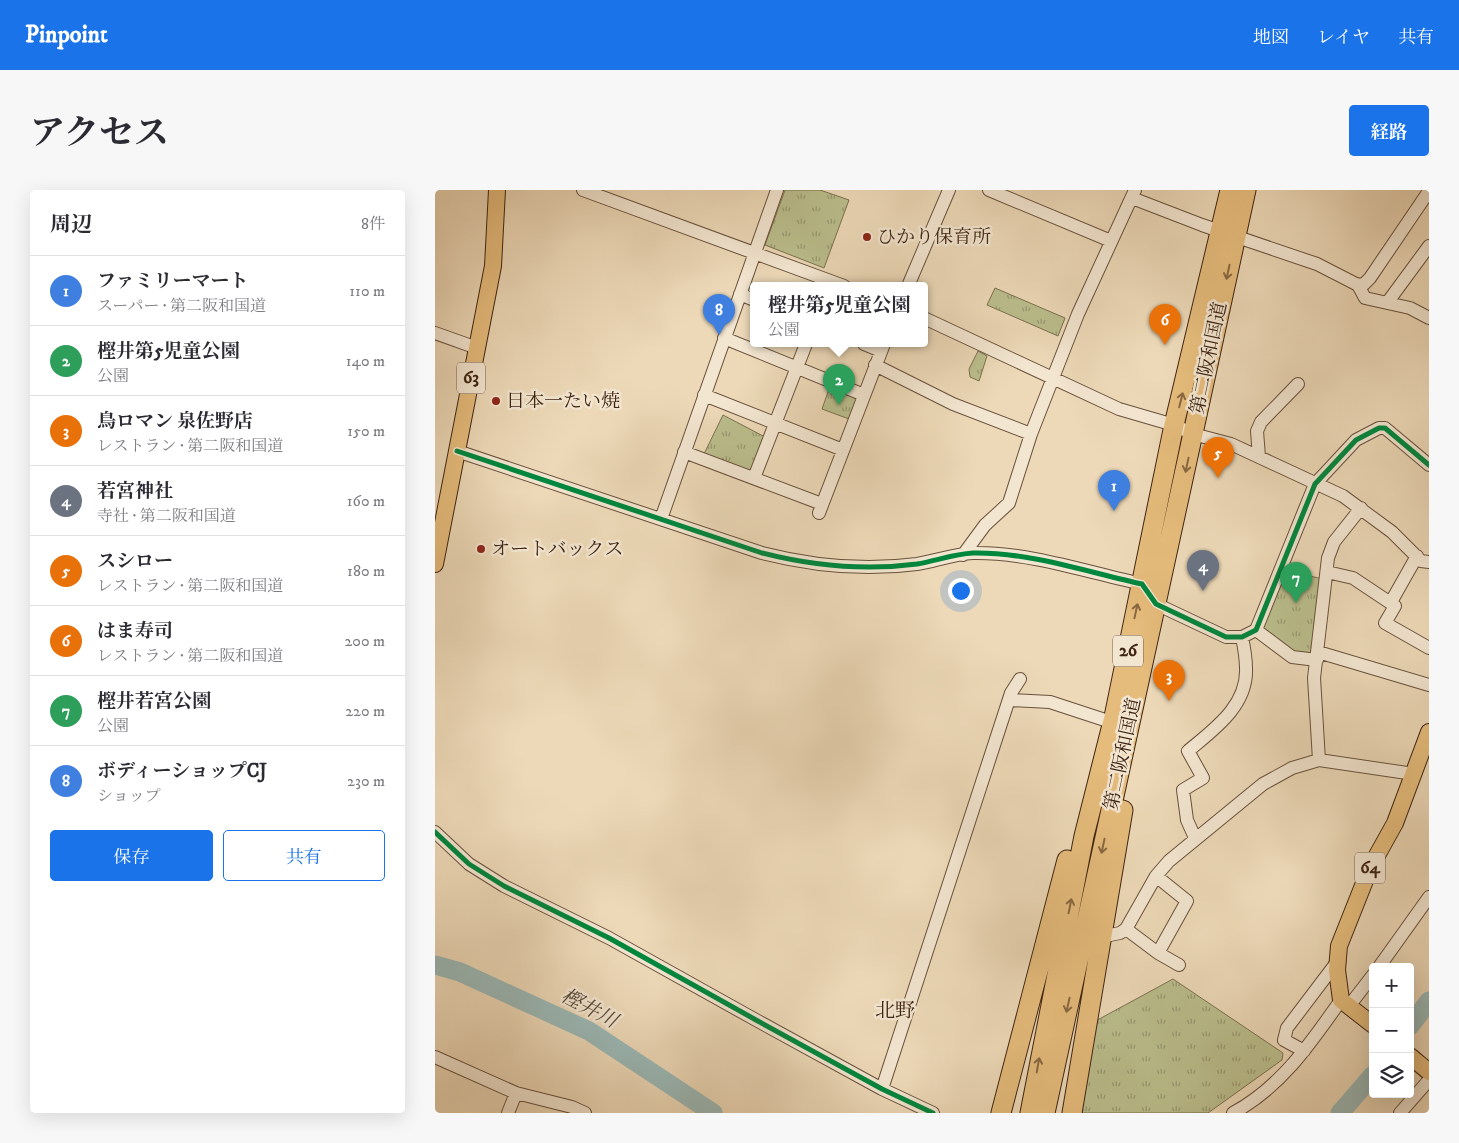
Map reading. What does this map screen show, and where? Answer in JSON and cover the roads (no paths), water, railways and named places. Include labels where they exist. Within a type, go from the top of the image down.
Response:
[{"type":"highway","name":"第二阪和国道","points":[[1045,1113],[1193,434],[1229,233],[1230,190]]},
{"type":"highway","name":"第二阪和国道","points":[[1030,1113],[1083,836],[1112,719],[1174,425],[1229,233],[1246,190]]},
{"type":"highway","points":[[1072,1113],[1075,1042],[1091,960],[1101,937],[1135,738],[1134,702]]},
{"type":"highway","points":[[1001,1113],[1029,1032],[1098,740],[1112,719]]},
{"type":"main road","name":"63","points":[[435,564],[493,266],[497,190]]},
{"type":"main road","name":"64","points":[[1345,1003],[1337,962],[1339,946],[1370,868],[1395,823],[1429,732]]},
{"type":"main road","points":[[1345,1003],[1369,1022]]},
{"type":"main road","points":[[1414,1060],[1429,1074]]},
{"type":"street","points":[[583,190],[754,253],[823,282]]},
{"type":"street","points":[[661,519],[777,190]]},
{"type":"street","points":[[910,282],[949,190]]},
{"type":"street","points":[[989,190],[1111,241]]},
{"type":"street","points":[[1358,285],[1364,284],[1370,278],[1429,191]]},
{"type":"street","points":[[963,555],[985,526],[1009,503],[1031,434],[1055,378],[1078,314],[1134,194],[1202,226],[1229,233],[1317,264],[1358,285],[1365,298],[1410,308],[1429,318]]},
{"type":"street","points":[[1387,303],[1429,246]]},
{"type":"street","points":[[740,294],[750,298]]},
{"type":"street","points":[[928,320],[1119,409],[1174,425],[1193,434],[1231,444],[1343,496],[1392,532],[1421,561],[1429,562]]},
{"type":"street","points":[[435,333],[477,348]]},
{"type":"street","points":[[724,338],[864,395]]},
{"type":"street","points":[[754,478],[804,347]]},
{"type":"street","points":[[684,452],[754,478],[821,508],[883,347]]},
{"type":"street","points":[[875,365],[953,404],[1031,434]]},
{"type":"street","points":[[1259,457],[1257,431],[1261,422],[1272,408],[1298,384]]},
{"type":"street","points":[[704,395],[843,450]]},
{"type":"street","points":[[457,451],[762,553],[800,563],[849,568],[917,564],[963,555],[995,554],[1027,558],[1141,584],[1156,604],[1226,637],[1242,637],[1256,630],[1315,484],[1356,440],[1379,428],[1393,434],[1429,465]]},
{"type":"street","points":[[1319,760],[1314,678],[1328,558],[1334,542],[1361,508]]},
{"type":"street","points":[[1391,602],[1417,556]]},
{"type":"street","points":[[1327,572],[1353,578],[1391,602],[1395,606],[1385,623],[1429,648]]},
{"type":"street","points":[[1256,630],[1292,657],[1317,656],[1429,685]]},
{"type":"street","points":[[1195,838],[1187,820],[1183,790],[1203,778],[1188,751],[1221,723],[1236,705],[1243,688],[1246,670],[1242,637]]},
{"type":"street","points":[[882,1088],[1009,700],[1020,679]]},
{"type":"street","points":[[1009,700],[1050,702],[1112,719]]},
{"type":"street","points":[[1101,937],[1120,934],[1126,929],[1156,876],[1195,838],[1263,784],[1292,768],[1319,760],[1414,774]]},
{"type":"street","points":[[435,832],[469,864],[504,886],[609,938],[882,1088],[933,1113]]},
{"type":"street","points":[[1156,876],[1187,901],[1158,953]]},
{"type":"street","points":[[1382,963],[1429,897]]},
{"type":"street","points":[[1126,929],[1158,953],[1179,965]]},
{"type":"street","points":[[1305,1051],[1284,1040],[1287,1028],[1337,962]]},
{"type":"street","points":[[1233,1113],[1270,1086],[1305,1051],[1345,1003],[1369,979]]},
{"type":"street","points":[[435,1057],[516,1092],[572,1107],[585,1113]]},
{"type":"street","points":[[1400,1113],[1429,1074]]},
{"type":"street","points":[[508,1113],[516,1092]]},
{"type":"waterway","name":"樫井川","points":[[435,965],[460,972],[589,1031],[713,1113]]},
{"type":"waterway","name":"樫井川","points":[[1414,1021],[1429,1001]]},
{"type":"waterway","name":"樫井川","points":[[1340,1113],[1369,1080]]},
{"type":"place","name":"ひかり保育所","points":[[867,237]]},
{"type":"place","name":"ボディーショップCJ","points":[[719,335]]},
{"type":"place","name":"はま寿司","points":[[1165,345]]},
{"type":"place","name":"日本一たい焼","points":[[496,401]]},
{"type":"place","name":"樫井第5児童公園","points":[[839,405]]},
{"type":"place","name":"スシロー","points":[[1218,478]]},
{"type":"place","name":"ファミリーマート","points":[[1114,511]]},
{"type":"place","name":"オートバックス","points":[[481,549]]},
{"type":"place","name":"若宮神社","points":[[1203,591]]},
{"type":"place","name":"樫井若宮公園","points":[[1296,603]]},
{"type":"place","name":"鳥ロマン 泉佐野店","points":[[1169,701]]},
{"type":"district","name":"北野","points":[[895,1011]]}]
